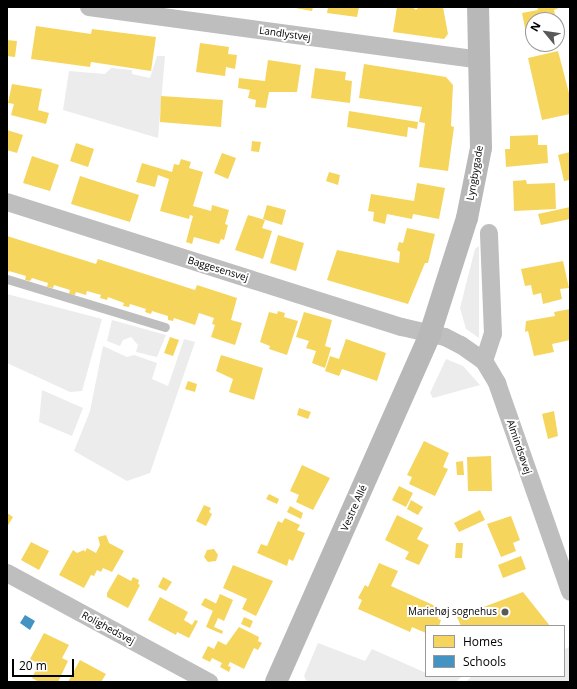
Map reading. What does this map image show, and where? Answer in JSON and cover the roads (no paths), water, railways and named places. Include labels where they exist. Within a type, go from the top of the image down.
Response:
[{"type":"street","name":"Landlystvej","points":[[89,7],[480,60]]},
{"type":"street","name":"Lyngbygade","points":[[430,334],[467,218],[481,148],[478,7]]},
{"type":"street","name":"Baggesensvej","points":[[7,202],[402,327],[430,334]]},
{"type":"street","points":[[484,361],[493,334],[489,233]]},
{"type":"street","name":"Almindsøvej","points":[[430,334],[451,339],[484,361],[497,384],[570,592]]},
{"type":"street","name":"Vestre Allé","points":[[276,682],[430,334]]},
{"type":"street","name":"Rolighedsvej","points":[[7,573],[209,682]]},
{"type":"lane","points":[[7,279],[166,327]]},
{"type":"place","name":"Mariehøj sognehus","points":[[505,612]]}]
